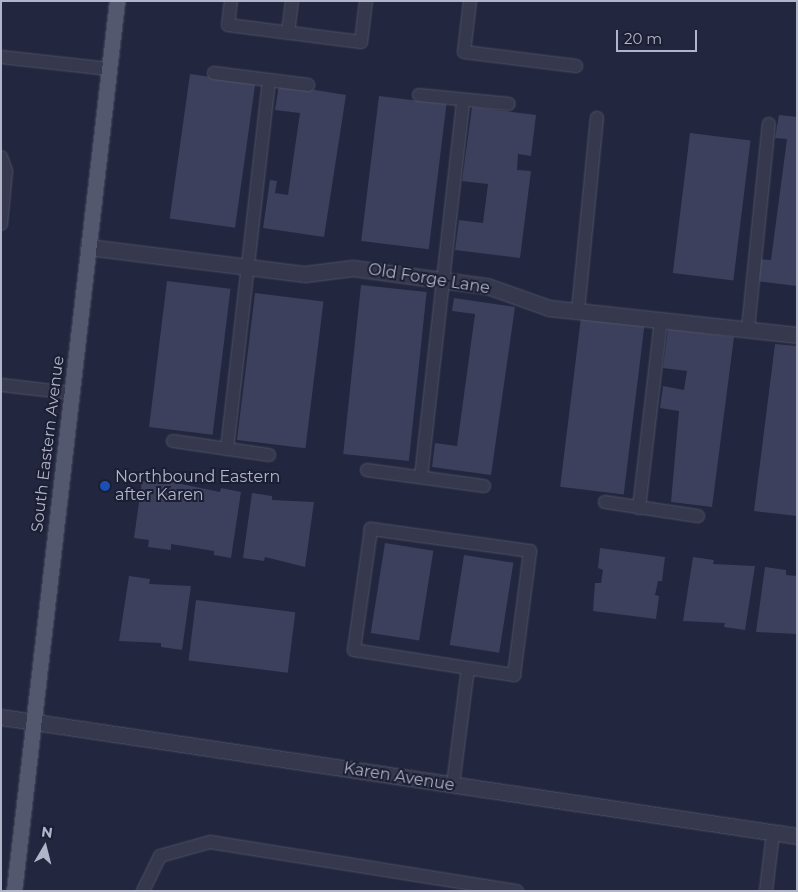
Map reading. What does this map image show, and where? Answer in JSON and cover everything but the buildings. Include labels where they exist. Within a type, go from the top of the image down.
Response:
[{"type":"main road","name":"South Eastern Avenue","points":[[14,891],[117,1]]},
{"type":"street","name":"Old Forge Lane","points":[[88,247],[305,274],[353,268],[486,286],[549,308],[797,335]]},
{"type":"street","name":"Karen Avenue","points":[[1,717],[797,836]]},
{"type":"lane","points":[[231,1],[228,25],[361,42],[366,1]]},
{"type":"lane","points":[[288,33],[292,1]]},
{"type":"lane","points":[[470,1],[464,52],[576,66]]},
{"type":"lane","points":[[1,57],[109,69]]},
{"type":"lane","points":[[214,73],[308,85]]},
{"type":"lane","points":[[227,449],[269,80]]},
{"type":"lane","points":[[419,96],[509,104]]},
{"type":"lane","points":[[421,478],[463,100]]},
{"type":"lane","points":[[578,311],[597,118]]},
{"type":"lane","points":[[748,329],[769,124]]},
{"type":"lane","points":[[1,158],[6,171],[1,224]]},
{"type":"lane","points":[[639,508],[661,320]]},
{"type":"lane","points":[[1,384],[71,393]]},
{"type":"lane","points":[[173,441],[269,455]]},
{"type":"lane","points":[[367,470],[484,486]]},
{"type":"lane","points":[[605,502],[698,516]]},
{"type":"lane","points":[[371,529],[530,551],[514,675],[468,668],[354,650],[371,529]]},
{"type":"lane","points":[[454,785],[468,668]]},
{"type":"lane","points":[[766,891],[773,833]]},
{"type":"lane","points":[[143,891],[160,856],[210,842],[517,891]]},
{"type":"path","points":[[178,891],[190,891]]},
{"type":"place","name":"Northbound Eastern after Karen","points":[[105,486]]}]
